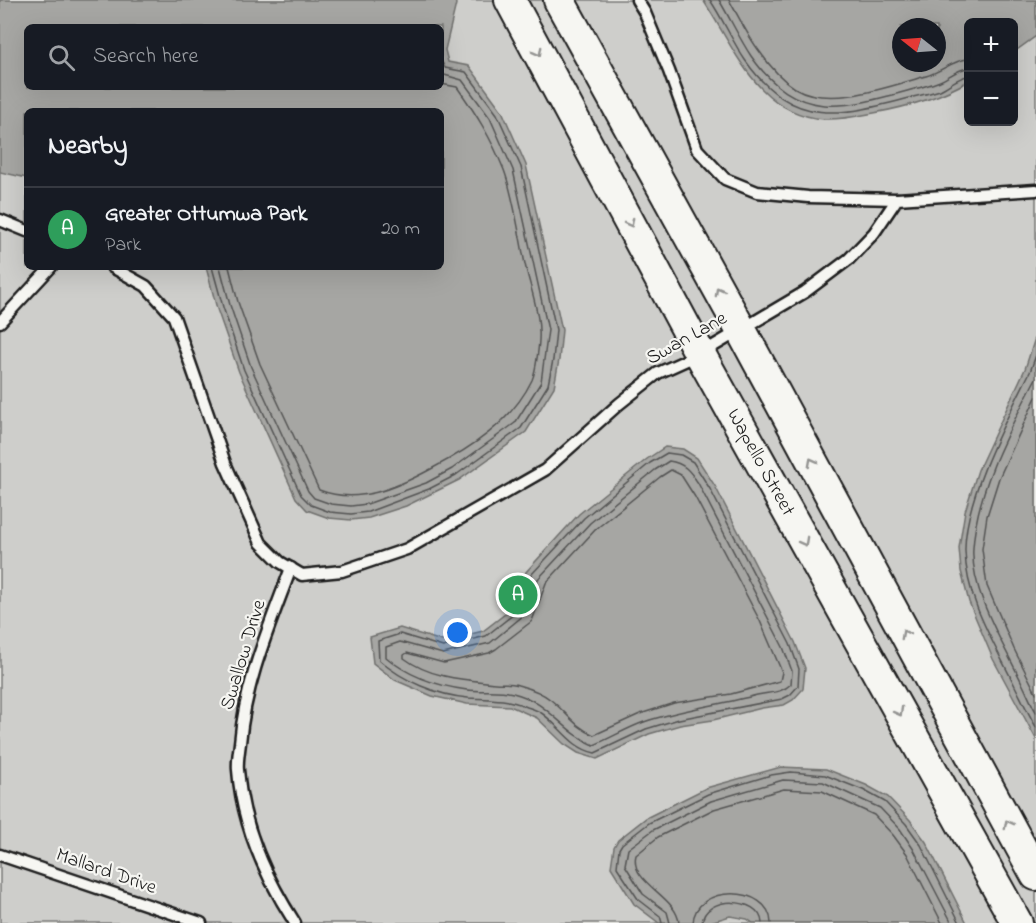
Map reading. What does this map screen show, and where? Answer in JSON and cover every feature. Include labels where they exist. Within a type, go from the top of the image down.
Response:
[{"type":"main road","name":"Wapello Street","points":[[510,0],[700,354],[1017,923]]},
{"type":"main road","points":[[559,0],[741,330],[1036,875]]},
{"type":"lane","points":[[637,0],[645,13],[669,71],[697,149],[725,179],[757,192],[808,197],[897,199],[1036,190]]},
{"type":"lane","name":"Swan Lane","points":[[291,568],[302,575],[342,572],[407,549],[545,470],[619,404],[658,373],[700,354],[805,292],[849,259],[874,233],[897,199]]},
{"type":"lane","points":[[0,220],[24,230]]},
{"type":"lane","points":[[0,322],[48,270]]},
{"type":"lane","points":[[117,270],[146,286],[174,317],[225,463],[261,543],[280,562],[291,568]]},
{"type":"lane","name":"Swallow Drive","points":[[291,568],[258,658],[242,718],[238,770],[247,820],[275,892],[295,923]]},
{"type":"lane","name":"Mallard Drive","points":[[0,855],[201,923]]},
{"type":"shaded area","points":[[0,0],[1036,0],[1036,923],[0,923]]},
{"type":"water","points":[[0,0],[455,0],[445,50],[448,62],[469,66],[502,111],[526,165],[562,330],[554,387],[526,432],[459,480],[406,506],[369,518],[351,520],[329,518],[307,510],[296,498],[239,372],[217,309],[207,270],[444,270],[444,108],[24,108],[24,177],[0,172]]},
{"type":"water","points":[[703,0],[1036,0],[1036,36],[1018,49],[1018,18],[964,18],[964,83],[935,97],[886,111],[837,119],[801,114],[781,105],[765,92],[750,76]]},
{"type":"water","points":[[1036,335],[1036,739],[993,659],[969,602],[961,571],[959,548],[965,511],[978,470],[1025,369]]},
{"type":"water","points":[[665,447],[683,449],[697,458],[715,486],[795,642],[805,668],[803,689],[793,700],[784,705],[680,725],[649,734],[597,759],[578,753],[564,744],[537,718],[510,706],[467,704],[432,696],[395,680],[373,663],[370,637],[400,628],[442,641],[483,631],[514,607],[526,572],[579,514]]},
{"type":"water","points":[[781,767],[826,769],[866,785],[888,797],[910,820],[926,842],[967,923],[753,923],[747,919],[730,916],[707,923],[659,923],[634,904],[611,867],[614,847],[618,840],[646,818],[706,788]]},
{"type":"place","name":"Greater Ottumwa Park","points":[[518,595]]}]
